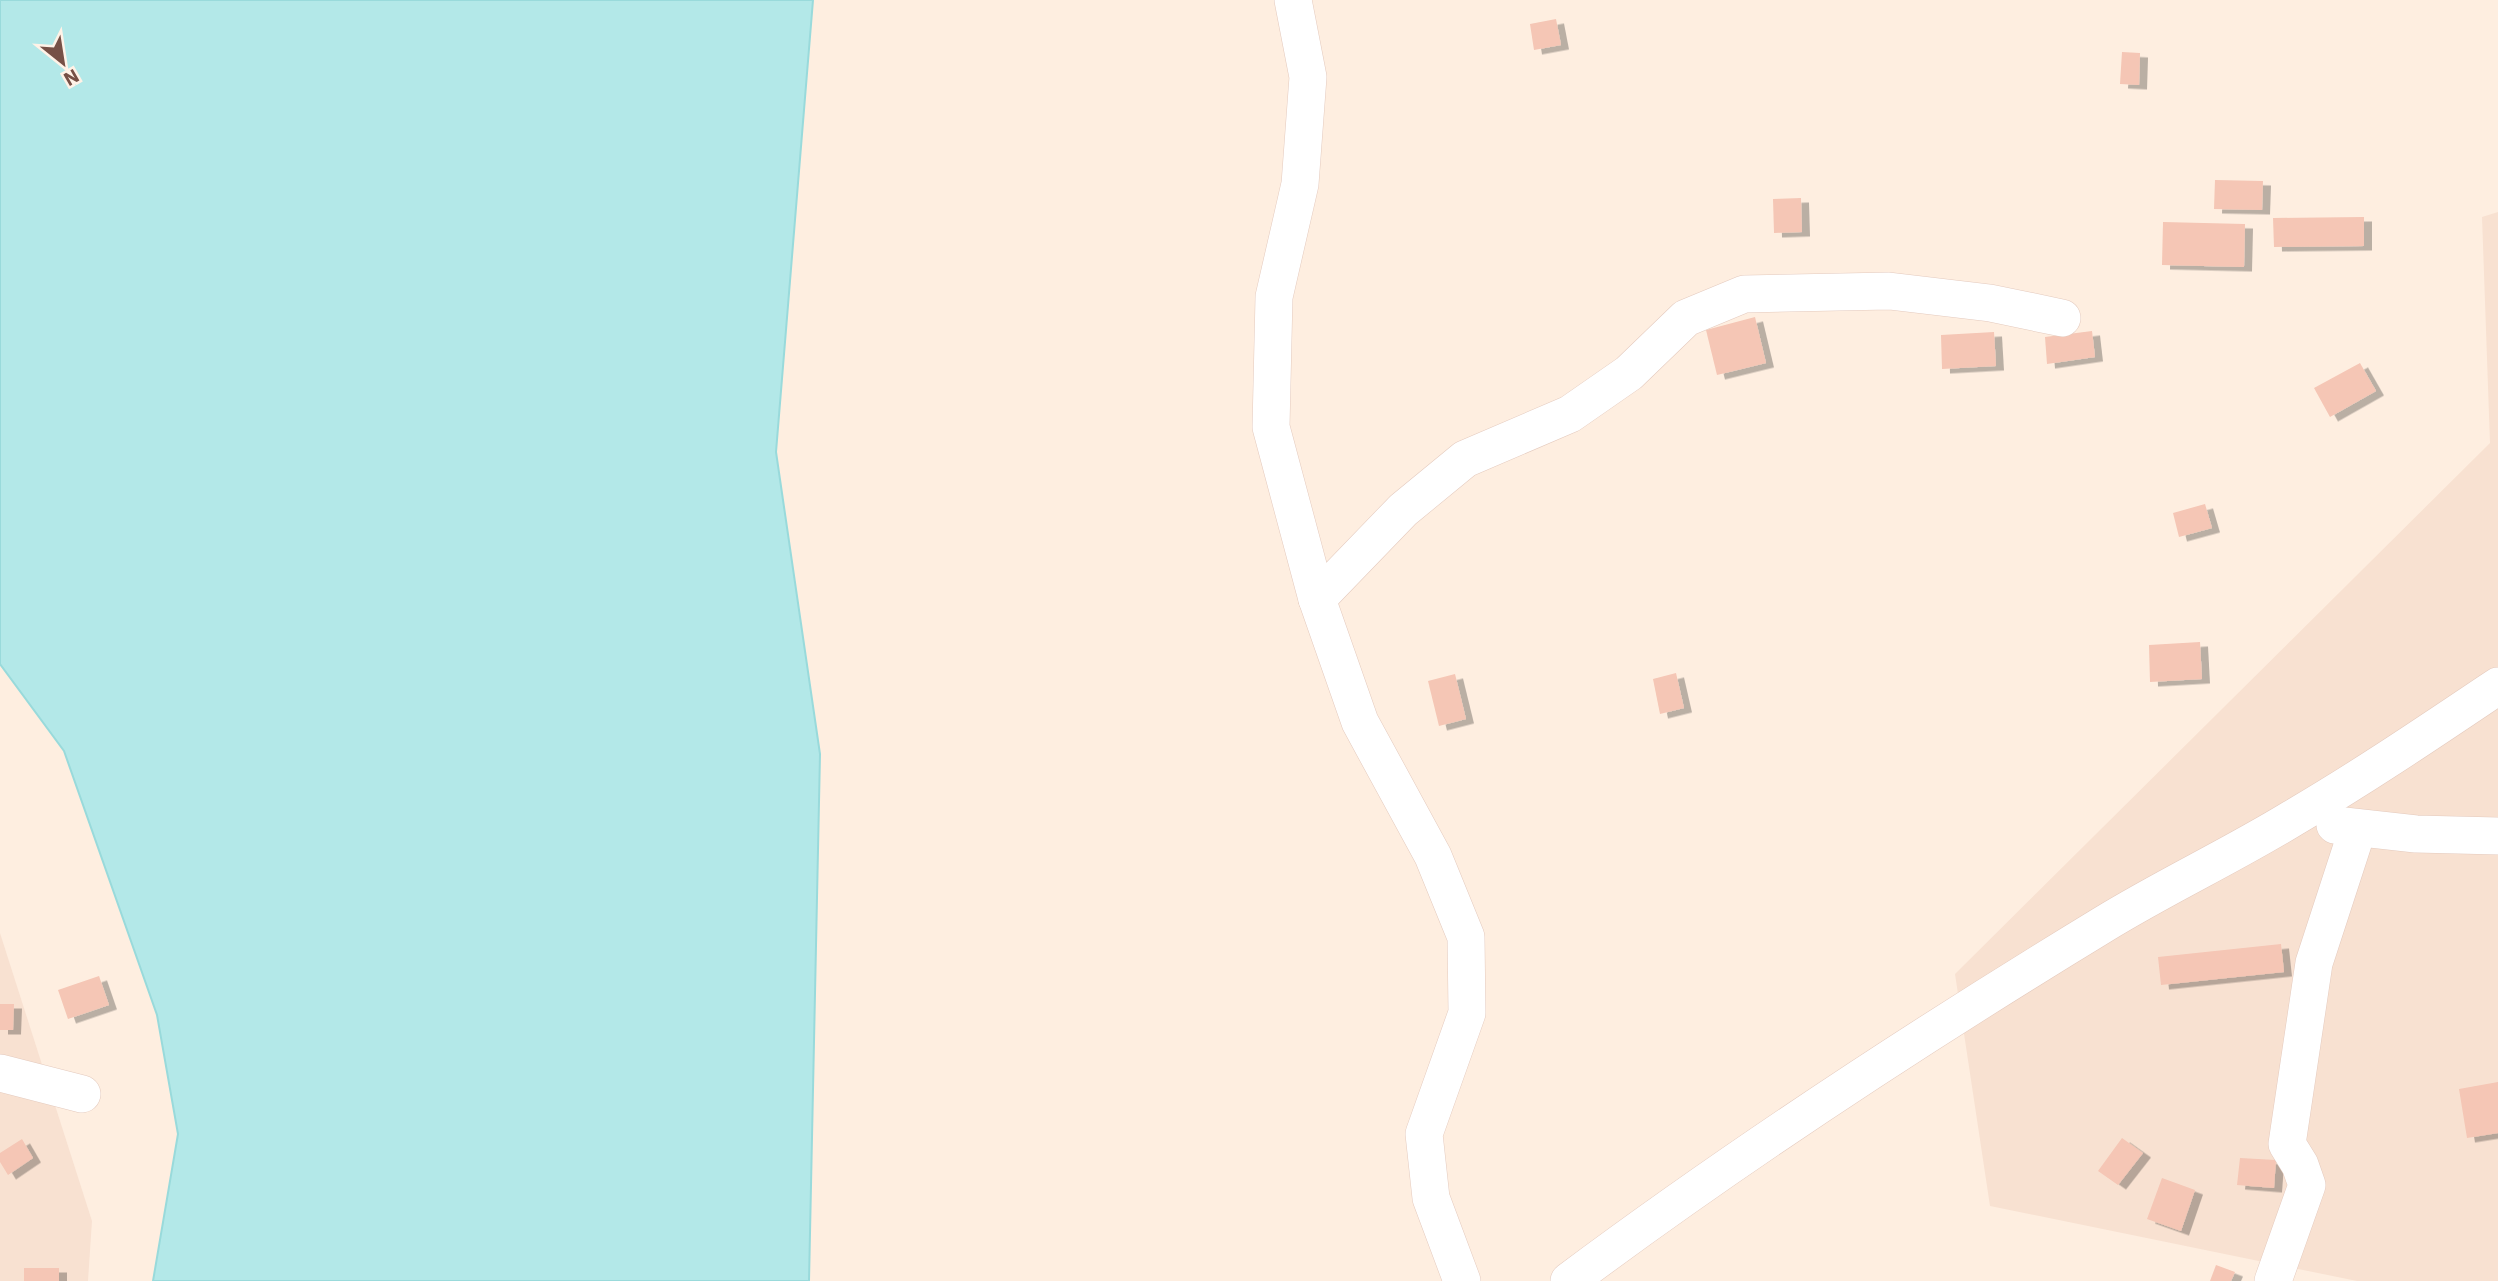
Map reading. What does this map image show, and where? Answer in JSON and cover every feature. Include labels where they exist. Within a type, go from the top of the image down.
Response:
[{"type":"street","points":[[1293,0],[1308,78],[1300,184],[1274,297],[1271,427],[1317,599],[1360,722],[1433,856],[1466,937],[1467,1013],[1424,1134],[1431,1198],[1462,1281]]},
{"type":"street","points":[[1317,599],[1403,510],[1465,459],[1570,414],[1629,373],[1686,318],[1744,294],[1889,291],[1990,303],[2062,318]]},
{"type":"street","points":[[1569,1281],[1791,1121],[2107,922],[2292,819],[2498,686]]},
{"type":"street","points":[[2292,819],[2416,834],[2498,836]]},
{"type":"street","points":[[2273,1281],[2307,1185],[2300,1165],[2287,1144],[2314,963],[2358,828]]},
{"type":"street","points":[[0,1073],[82,1094]]},
{"type":"shaded area","points":[[2498,212],[2498,1281],[2357,1281],[1990,1206],[1955,974],[2490,443],[2482,217]]},
{"type":"shaded area","points":[[0,933],[92,1221],[88,1281],[0,1281]]},
{"type":"water","points":[[0,0],[813,0],[776,452],[820,754],[809,1281],[153,1281],[178,1134],[157,1015],[64,751],[0,664]]},
{"type":"building","points":[[1556,19],[1561,45],[1534,50],[1530,24]]},
{"type":"building","points":[[2122,52],[2140,53],[2139,85],[2120,84]]},
{"type":"building","points":[[2215,180],[2263,181],[2262,210],[2214,209]]},
{"type":"building","points":[[1801,198],[1802,232],[1774,233],[1773,199]]},
{"type":"building","points":[[2364,217],[2364,246],[2274,247],[2273,218]]},
{"type":"building","points":[[2163,222],[2245,224],[2244,267],[2162,265]]},
{"type":"building","points":[[1755,317],[1766,363],[1717,375],[1706,330]]},
{"type":"building","points":[[2092,331],[2095,357],[2047,364],[2045,337]]},
{"type":"building","points":[[1994,332],[1996,366],[1942,369],[1941,335]]},
{"type":"building","points":[[2360,363],[2376,391],[2330,417],[2314,388]]},
{"type":"building","points":[[2205,504],[2212,528],[2179,537],[2173,513]]},
{"type":"building","points":[[2200,642],[2202,679],[2150,682],[2149,645]]},
{"type":"building","points":[[1676,673],[1684,708],[1660,714],[1653,679]]},
{"type":"building","points":[[1455,674],[1466,719],[1439,726],[1428,681]]},
{"type":"building","points":[[2281,944],[2284,972],[2161,985],[2158,957]]},
{"type":"building","points":[[99,976],[109,1005],[68,1019],[58,990]]},
{"type":"building","points":[[0,1004],[14,1004],[13,1030],[0,1030]]},
{"type":"building","points":[[2498,1082],[2498,1133],[2467,1138],[2459,1089]]},
{"type":"building","points":[[2122,1138],[2143,1153],[2118,1185],[2098,1171]]},
{"type":"building","points":[[22,1139],[33,1158],[8,1175],[0,1162],[0,1153]]},
{"type":"building","points":[[2240,1158],[2276,1160],[2274,1188],[2237,1185]]},
{"type":"building","points":[[2162,1178],[2195,1190],[2181,1231],[2147,1219]]},
{"type":"building","points":[[2216,1265],[2235,1272],[2231,1281],[2210,1281]]},
{"type":"building","points":[[24,1268],[59,1268],[59,1281],[24,1281]]}]
